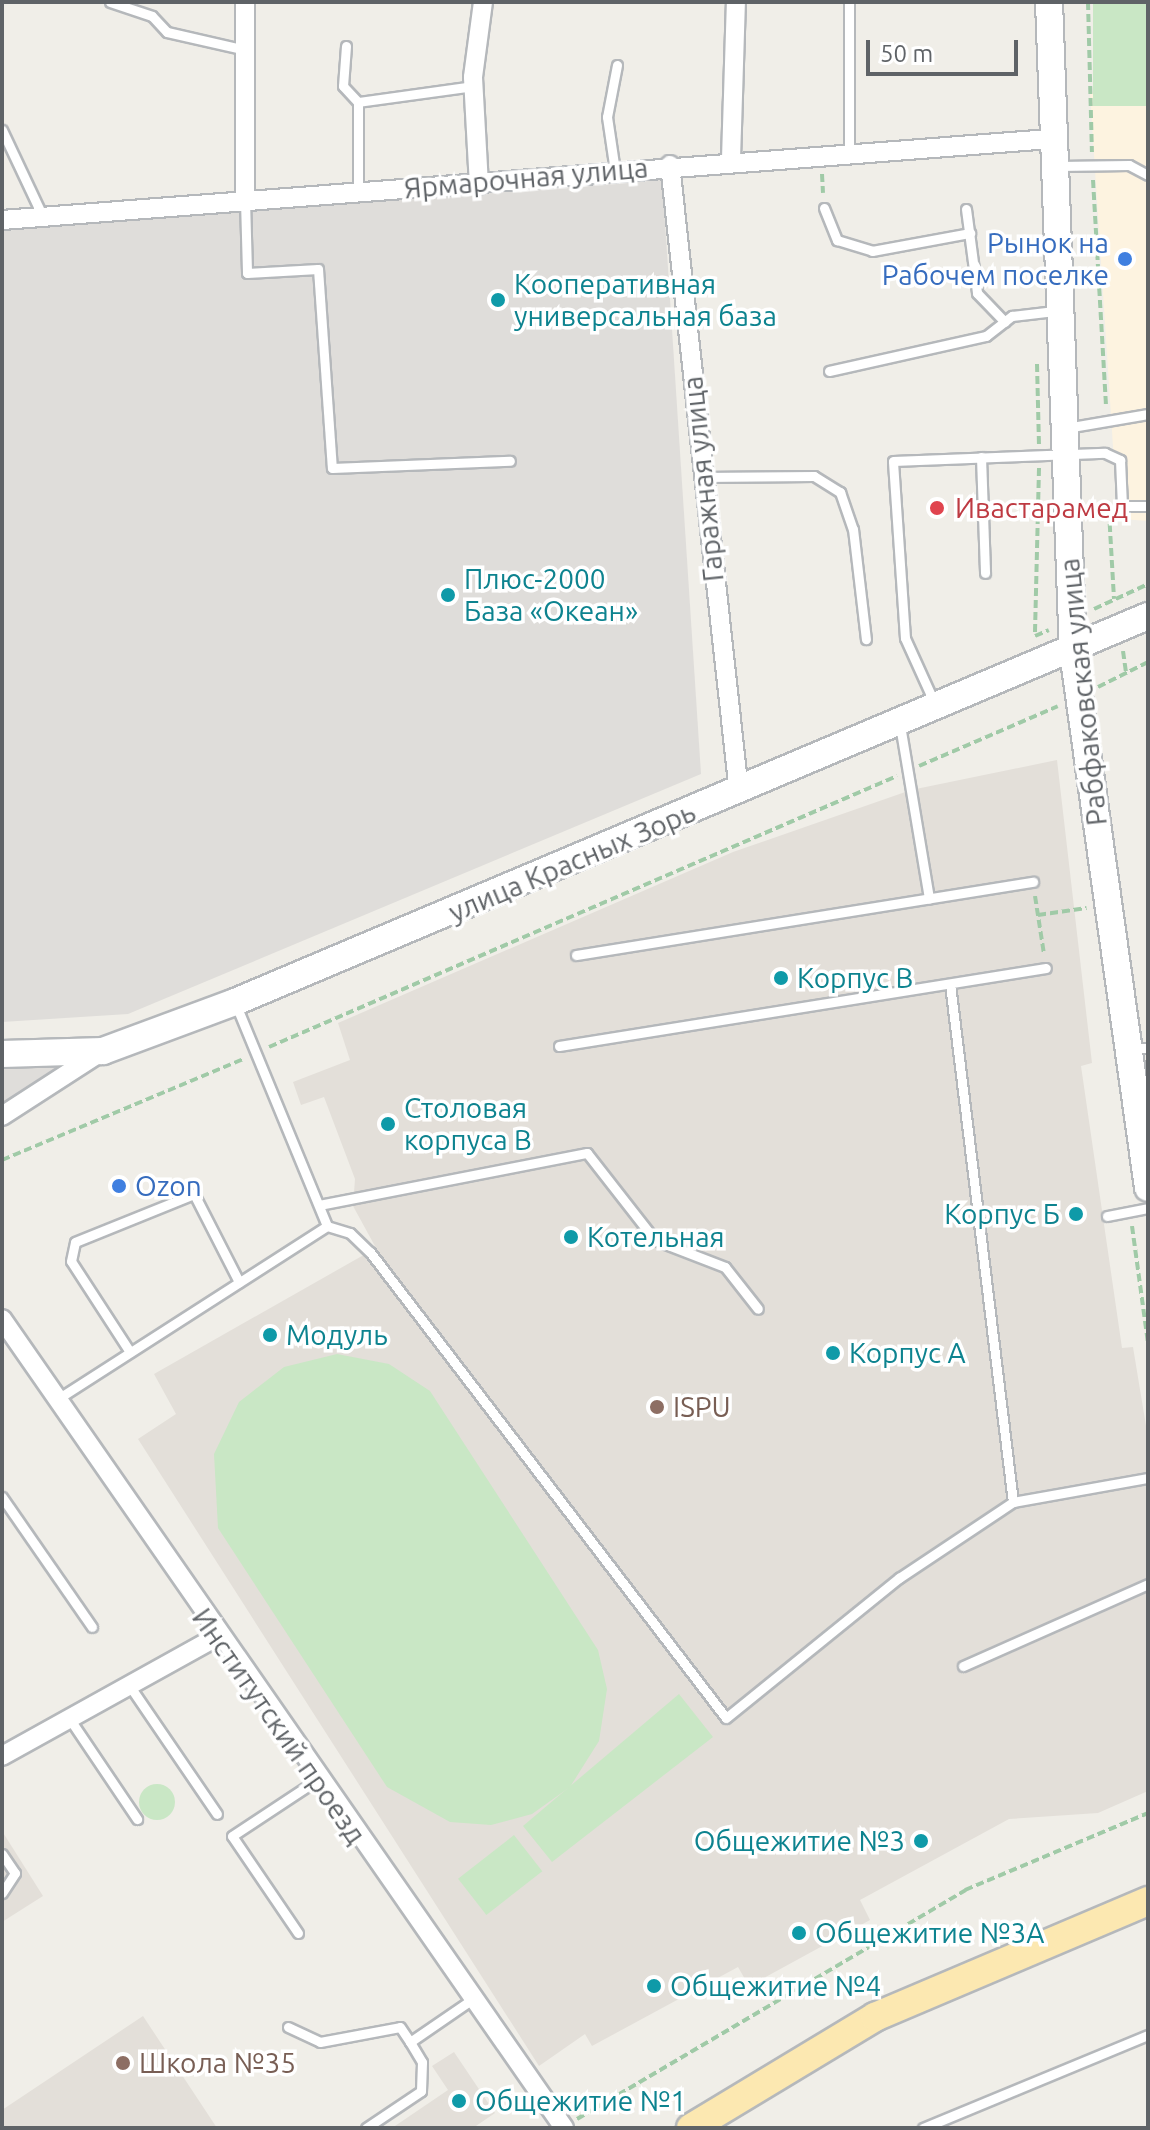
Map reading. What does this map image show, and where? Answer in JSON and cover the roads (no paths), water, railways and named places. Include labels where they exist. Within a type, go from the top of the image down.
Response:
[{"type":"main road","points":[[705,2127],[875,2017],[1148,1901]]},
{"type":"street","points":[[245,2],[242,49],[245,200]]},
{"type":"street","points":[[731,159],[736,2]]},
{"type":"street","name":"Рабфаковская улица","points":[[1049,2],[1055,311],[1073,652],[1140,1048],[1148,1188]]},
{"type":"street","points":[[478,3],[473,86],[479,185]]},
{"type":"street","name":"Ярмарочная улица","points":[[2,220],[479,185],[731,159],[1050,139]]},
{"type":"street","name":"Гаражная улица","points":[[670,165],[739,792]]},
{"type":"street","name":"улица Красных Зорь","points":[[2,1116],[103,1051],[235,1002],[1073,652],[1148,616]]},
{"type":"street","points":[[2,1054],[103,1051]]},
{"type":"street","name":"Институтский проезд","points":[[2,1319],[53,1402],[563,2128]]},
{"type":"street","points":[[2,1756],[217,1637]]},
{"type":"lane","points":[[110,2],[152,16],[167,32],[242,49]]},
{"type":"lane","points":[[849,2],[849,152]]},
{"type":"lane","points":[[346,46],[343,86],[358,102],[358,193]]},
{"type":"lane","points":[[615,171],[607,117],[617,65]]},
{"type":"lane","points":[[358,102],[473,86]]},
{"type":"lane","points":[[2,130],[43,217]]},
{"type":"lane","points":[[1051,166],[1129,165],[1148,175]]},
{"type":"lane","points":[[245,200],[247,273],[318,269],[332,468],[510,461]]},
{"type":"lane","points":[[824,208],[837,240],[872,251],[970,233]]},
{"type":"lane","points":[[966,209],[977,293],[1005,322]]},
{"type":"lane","points":[[829,371],[986,336],[1005,322],[1055,311]]},
{"type":"lane","points":[[936,709],[905,638],[893,461],[981,457],[1060,440],[1148,414]]},
{"type":"lane","points":[[1060,440],[1120,460],[1122,506],[1148,506]]},
{"type":"lane","points":[[981,457],[985,573]]},
{"type":"lane","points":[[702,477],[814,476],[840,492],[853,529],[866,639]]},
{"type":"lane","points":[[900,725],[929,899]]},
{"type":"lane","points":[[576,955],[1033,882]]},
{"type":"lane","points":[[559,1046],[1046,968]]},
{"type":"lane","points":[[950,984],[1013,1502]]},
{"type":"lane","points":[[235,1002],[327,1226]]},
{"type":"lane","points":[[319,1205],[587,1153],[655,1240],[725,1267],[758,1309]]},
{"type":"lane","points":[[130,1352],[71,1261],[75,1242],[194,1194],[239,1282]]},
{"type":"lane","points":[[1107,1216],[1148,1208]]},
{"type":"lane","points":[[53,1402],[327,1226],[350,1233],[370,1252],[726,1718],[899,1578],[1013,1502],[1148,1478]]},
{"type":"lane","points":[[2,1497],[92,1627]]},
{"type":"lane","points":[[963,1666],[1148,1584]]},
{"type":"lane","points":[[129,1685],[217,1814]]},
{"type":"lane","points":[[69,1718],[137,1819]]},
{"type":"lane","points":[[298,1933],[232,1836],[317,1780]]},
{"type":"lane","points":[[2,1854],[15,1873],[2,1893]]},
{"type":"lane","points":[[410,2042],[471,2000]]},
{"type":"lane","points":[[288,2027],[320,2042],[400,2027],[422,2062],[421,2091],[366,2128]]},
{"type":"lane","points":[[923,2128],[1148,2035]]},
{"type":"place","name":"Рынок на Рабочем поселке","points":[[1125,259]]},
{"type":"place","name":"Кооперативная универсальная база","points":[[498,300]]},
{"type":"place","name":"Ивастарамед","points":[[937,508]]},
{"type":"place","name":"Плюс-2000 База «Океан»","points":[[448,595]]},
{"type":"place","name":"Корпус В","points":[[781,978]]},
{"type":"place","name":"Столовая корпуса В","points":[[388,1124]]},
{"type":"place","name":"Ozon","points":[[119,1186]]},
{"type":"place","name":"Корпус Б","points":[[1076,1214]]},
{"type":"place","name":"Котельная","points":[[571,1237]]},
{"type":"place","name":"Модуль","points":[[270,1335]]},
{"type":"place","name":"Корпус А","points":[[833,1353]]},
{"type":"place","name":"ISPU","points":[[657,1407]]},
{"type":"place","name":"Общежитие №3","points":[[921,1841]]},
{"type":"place","name":"Общежитие №3А","points":[[799,1933]]},
{"type":"place","name":"Общежитие №4","points":[[654,1986]]},
{"type":"place","name":"Школа №35","points":[[123,2063]]},
{"type":"place","name":"Общежитие №1","points":[[459,2101]]}]
